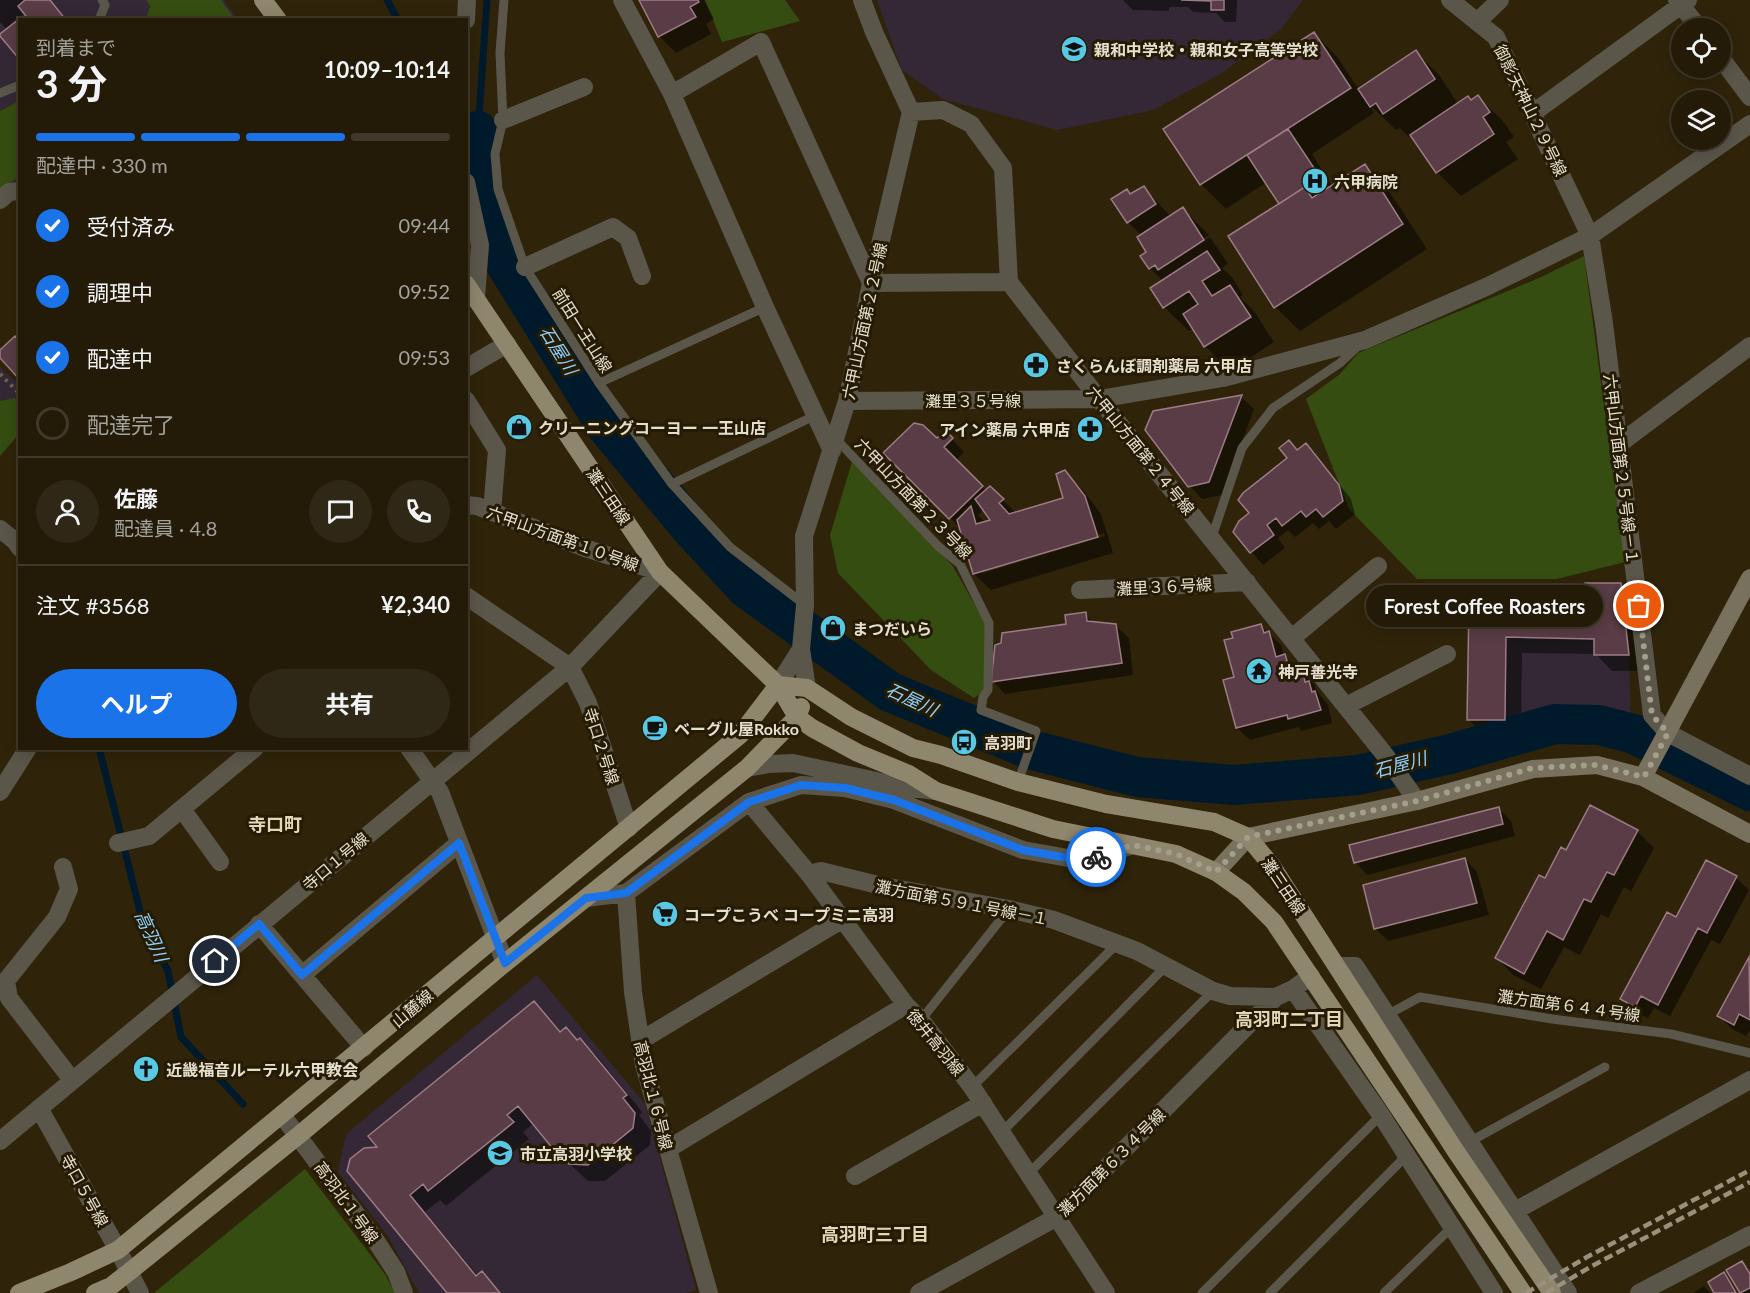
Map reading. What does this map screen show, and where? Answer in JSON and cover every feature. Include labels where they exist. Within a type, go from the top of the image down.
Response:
[{"type":"main road","points":[[263,0],[276,18]]},
{"type":"main road","name":"灘三田線","points":[[471,291],[660,573],[778,685],[797,717],[812,728],[858,753],[909,774],[936,791],[1030,822],[1176,854],[1216,872],[1244,892],[1274,922],[1523,1293]]},
{"type":"main road","name":"灘三田線","points":[[778,685],[807,688],[851,717],[913,748],[1106,804],[1214,822],[1248,837],[1272,866],[1455,1150],[1552,1293]]},
{"type":"main road","name":"山麓線","points":[[19,1293],[118,1250],[740,735],[778,685]]},
{"type":"main road","name":"山麓線","points":[[95,1293],[111,1286],[129,1272],[299,1135],[505,963],[747,768],[797,717],[807,688]]},
{"type":"street","points":[[466,18],[467,0]]},
{"type":"street","points":[[622,0],[672,94],[814,416],[834,445]]},
{"type":"street","points":[[672,94],[761,42],[871,283],[1009,282],[1003,168],[971,124],[943,110],[911,112],[874,32],[862,0]]},
{"type":"street","name":"御影天神山２９号線","points":[[1450,0],[1496,37],[1590,236]]},
{"type":"street","points":[[1477,22],[1500,0]]},
{"type":"street","points":[[1533,113],[1682,2],[1692,18]]},
{"type":"street","points":[[1731,72],[1750,97]]},
{"type":"street","points":[[503,120],[584,87]]},
{"type":"street","name":"六甲山方面第２２号線","points":[[801,649],[805,605],[804,536],[847,401],[871,283],[911,112]]},
{"type":"street","name":"灘里３５号線","points":[[847,401],[1099,399],[1223,378],[1365,339],[1486,287],[1590,236],[1750,124]]},
{"type":"street","points":[[0,200],[9,192],[18,190]]},
{"type":"street","points":[[468,191],[480,245],[471,291]]},
{"type":"street","points":[[525,267],[613,227],[627,238],[642,276]]},
{"type":"street","name":"六甲山方面第２５号線－１","points":[[1590,236],[1604,323],[1652,715],[1668,733]]},
{"type":"street","name":"六甲山方面第２４号線","points":[[1009,282],[1099,399],[1385,755],[1417,801]]},
{"type":"street","points":[[468,367],[507,344]]},
{"type":"street","points":[[1619,444],[1750,346]]},
{"type":"street","points":[[468,403],[497,450],[492,512]]},
{"type":"street","name":"六甲山方面第１０号線","points":[[468,506],[477,506],[588,549],[660,573]]},
{"type":"street","points":[[0,530],[18,545]]},
{"type":"street","points":[[1292,638],[1378,566]]},
{"type":"street","name":"寺口１号線","points":[[0,1140],[570,667],[660,573]]},
{"type":"street","points":[[1644,777],[1750,578]]},
{"type":"street","name":"灘里３６号線","points":[[1080,590],[1247,582]]},
{"type":"street","points":[[468,597],[570,667]]},
{"type":"street","points":[[778,685],[801,649]]},
{"type":"street","points":[[801,649],[807,688]]},
{"type":"street","points":[[1346,706],[1447,654]]},
{"type":"street","name":"寺口２号線","points":[[570,667],[588,703],[629,828]]},
{"type":"street","points":[[1668,733],[1750,776]]},
{"type":"street","points":[[0,792],[27,750]]},
{"type":"street","points":[[118,843],[149,836],[253,750]]},
{"type":"street","points":[[410,750],[440,792],[505,963]]},
{"type":"street","points":[[747,768],[793,763],[904,787],[936,791]]},
{"type":"street","points":[[1216,872],[1248,837],[1417,801],[1533,768],[1596,765],[1644,777],[1750,834]]},
{"type":"street","points":[[586,898],[626,893],[749,802],[801,785],[845,788],[894,800],[1023,850],[1085,861],[1133,845]]},
{"type":"street","name":"徳井高羽線","points":[[749,802],[809,874],[906,1005],[921,1020],[972,1086],[1106,1293]]},
{"type":"street","points":[[182,809],[220,862]]},
{"type":"street","points":[[302,975],[459,843]]},
{"type":"street","points":[[63,867],[69,889],[57,917],[3,978],[9,998],[72,1080]]},
{"type":"street","name":"灘方面第５９１号線－１","points":[[809,874],[821,871],[878,885],[1009,909],[1054,920],[1137,951],[1213,992],[1230,996],[1285,993]]},
{"type":"street","name":"高羽北１６号線","points":[[626,893],[633,992],[644,1065],[708,1293]]},
{"type":"street","points":[[640,1041],[843,919]]},
{"type":"street","points":[[259,924],[364,1048]]},
{"type":"street","points":[[1337,966],[1355,966],[1568,1293]]},
{"type":"street","points":[[1311,976],[1285,993],[1381,1115],[1494,1293]]},
{"type":"street","name":"灘方面第６３４号線","points":[[919,1293],[1057,1216],[1285,993]]},
{"type":"street","points":[[668,1149],[906,1005]]},
{"type":"street","points":[[1515,1211],[1750,1080]]},
{"type":"street","points":[[855,1176],[982,1103]]},
{"type":"street","name":"寺口５号線","points":[[39,1108],[140,1293]]},
{"type":"street","name":"高羽北１号線","points":[[282,1115],[374,1238],[396,1272],[404,1293]]},
{"type":"street","points":[[1639,1293],[1750,1235]]},
{"type":"lane","points":[[100,18],[105,5],[102,0]]},
{"type":"lane","name":"前田一王山線","points":[[504,0],[500,53],[503,120],[495,154],[498,189],[525,267],[599,383],[672,484],[729,547],[805,605]]},
{"type":"lane","points":[[0,93],[18,86]]},
{"type":"lane","points":[[599,383],[765,307]]},
{"type":"lane","points":[[1212,537],[1242,448],[1273,408],[1340,363],[1365,339]]},
{"type":"lane","points":[[672,484],[814,416]]},
{"type":"lane","name":"六甲山方面第２３号線","points":[[834,445],[938,546],[960,564],[968,577],[989,624],[988,690],[983,697],[981,710],[1036,731],[1019,780]]},
{"type":"lane","points":[[921,1020],[1009,909]]},
{"type":"lane","points":[[972,1086],[1117,944]]},
{"type":"lane","points":[[1002,1132],[1166,966]]},
{"type":"lane","points":[[1029,1173],[1213,992]]},
{"type":"lane","name":"灘方面第６４４号線","points":[[1387,1015],[1420,997],[1552,1019],[1671,1034],[1750,1053]]},
{"type":"lane","points":[[1469,1142],[1605,1066]]},
{"type":"lane","points":[[1202,1293],[1381,1115]]},
{"type":"lane","points":[[1270,1293],[1407,1155]]},
{"type":"lane","points":[[1384,1293],[1453,1226]]},
{"type":"path","points":[[0,374],[18,392]]},
{"type":"shaded area","points":[[0,0],[224,0],[237,18],[18,18],[18,197],[0,210]]},
{"type":"shaded area","name":"親和中学校・親和女子高等学校","points":[[877,0],[1303,0],[1281,29],[1222,73],[1153,110],[1058,130],[943,99],[902,70]]},
{"type":"shaded area","points":[[0,367],[18,383],[18,422],[0,432]]},
{"type":"shaded area","points":[[1585,583],[1621,583],[1629,655],[1631,722],[1588,711],[1561,710],[1507,723],[1504,720],[1467,720],[1469,602],[1585,604]]},
{"type":"shaded area","name":"市立高羽小学校","points":[[537,975],[645,1104],[696,1290],[686,1293],[419,1293],[388,1236],[338,1172],[346,1134]]},
{"type":"green space","points":[[146,0],[221,0],[234,18],[146,18],[150,6]]},
{"type":"green space","points":[[705,0],[785,0],[800,21],[722,42]]},
{"type":"green space","points":[[18,102],[18,178],[0,189],[0,111]]},
{"type":"green space","points":[[1584,256],[1625,562],[1557,579],[1417,579],[1349,509],[1306,399],[1340,374],[1358,353],[1539,278]]},
{"type":"green space","points":[[15,398],[18,406],[18,435],[0,456],[0,401]]},
{"type":"green space","points":[[852,462],[952,565],[987,626],[987,689],[974,698],[931,670],[838,573],[830,535]]},
{"type":"green space","points":[[305,1169],[385,1274],[395,1293],[154,1293]]},
{"type":"building","points":[[25,0],[50,0],[64,18],[27,18],[18,6]]},
{"type":"building","points":[[639,0],[698,0],[699,2],[690,7],[696,17],[658,37]]},
{"type":"building","points":[[1181,0],[1224,0],[1224,10],[1211,10],[1211,1]]},
{"type":"building","points":[[18,20],[18,58],[0,36]]},
{"type":"building","points":[[1314,32],[1351,88],[1200,185],[1163,129]]},
{"type":"building","points":[[1416,50],[1435,79],[1383,114],[1376,103],[1370,107],[1358,89]]},
{"type":"building","points":[[1478,95],[1490,112],[1483,117],[1494,134],[1436,173],[1410,135],[1468,96],[1471,100]]},
{"type":"building","points":[[1288,129],[1320,177],[1279,204],[1247,155]]},
{"type":"building","points":[[1365,164],[1403,224],[1274,308],[1228,236],[1305,187],[1312,198]]},
{"type":"building","points":[[1144,186],[1156,204],[1127,223],[1111,199],[1127,189],[1130,194]]},
{"type":"building","points":[[1183,207],[1204,240],[1158,270],[1155,265],[1149,269],[1140,256],[1146,252],[1137,237]]},
{"type":"building","points":[[1207,251],[1220,270],[1202,281],[1212,296],[1230,285],[1251,317],[1204,347],[1183,314],[1198,304],[1189,291],[1163,308],[1150,288]]},
{"type":"building","points":[[15,336],[18,339],[18,378],[0,358],[0,350]]},
{"type":"building","points":[[1242,395],[1209,482],[1188,487],[1145,430],[1153,411]]},
{"type":"building","points":[[914,423],[923,425],[937,438],[945,430],[953,438],[944,447],[983,486],[949,519],[883,453]]},
{"type":"building","points":[[1289,440],[1297,450],[1306,443],[1339,485],[1343,501],[1323,517],[1316,509],[1306,517],[1301,511],[1282,526],[1276,518],[1267,525],[1274,535],[1250,553],[1233,532],[1239,521],[1249,513],[1238,500],[1243,493],[1287,458],[1279,448]]},
{"type":"building","points":[[1065,470],[1085,496],[1098,537],[973,574],[957,520],[971,506],[976,524],[990,520],[975,499],[990,486],[1004,499],[999,503],[1009,514],[1063,498],[1056,474]]},
{"type":"building","points":[[1585,583],[1621,583],[1629,655],[1594,655],[1594,639],[1506,637],[1505,720],[1467,720],[1469,602],[1585,604]]},
{"type":"building","points":[[1086,612],[1087,621],[1116,624],[1122,663],[991,682],[995,645],[1001,643],[1002,633],[1066,624],[1065,615]]},
{"type":"building","points":[[1261,624],[1264,633],[1269,631],[1276,657],[1285,654],[1291,674],[1303,671],[1305,682],[1309,681],[1312,692],[1315,691],[1321,710],[1288,719],[1287,715],[1236,728],[1223,680],[1234,677],[1224,640],[1233,638],[1231,632]]},
{"type":"building","points":[[1590,805],[1638,830],[1614,875],[1607,872],[1591,902],[1584,899],[1563,940],[1547,931],[1524,974],[1495,958],[1539,875],[1545,878],[1561,847],[1566,850]]},
{"type":"building","points":[[1499,807],[1503,824],[1354,863],[1349,845]]},
{"type":"building","points":[[1465,858],[1477,903],[1374,929],[1363,885]]},
{"type":"building","points":[[1706,860],[1737,876],[1707,933],[1698,928],[1658,1005],[1641,996],[1635,1007],[1620,999],[1667,912],[1676,917]]},
{"type":"building","points":[[1749,957],[1750,1020],[1739,1014],[1734,1025],[1717,1016]]},
{"type":"building","points":[[534,1001],[560,1032],[566,1027],[577,1040],[580,1038],[627,1095],[623,1098],[635,1113],[633,1128],[588,1165],[569,1164],[560,1153],[558,1155],[518,1106],[507,1115],[514,1122],[428,1191],[423,1184],[410,1195],[476,1276],[482,1271],[500,1293],[447,1293],[347,1171],[350,1159],[364,1148],[377,1147],[368,1136]]},
{"type":"building","points":[[1742,1261],[1750,1274],[1750,1288],[1740,1293],[1726,1270]]},
{"type":"building","points":[[1724,1272],[1736,1293],[1714,1293],[1708,1282]]},
{"type":"waterway","points":[[387,0],[397,18]]},
{"type":"waterway","name":"石屋川","points":[[478,131],[487,0]]},
{"type":"waterway","points":[[468,123],[478,131]]},
{"type":"waterway","name":"石屋川","points":[[478,131],[482,189],[502,258],[607,427],[689,526],[746,588],[890,692],[1032,750],[1137,777],[1234,785],[1358,775],[1450,754],[1555,724],[1599,725],[1634,734],[1750,791]]},
{"type":"waterway","name":"高羽川","points":[[100,750],[144,927],[168,971],[181,1037],[243,1104]]},
{"type":"railway","points":[[1526,1293],[1587,1257],[1750,1170]]},
{"type":"railway","points":[[1546,1293],[1750,1182]]},
{"type":"way so far","points":[[1096,857],[1133,845],[1176,854],[1216,872],[1248,837],[1417,801],[1533,768],[1596,765],[1644,777],[1668,733],[1652,715],[1639,606]]},
{"type":"place","name":"親和中学校・親和女子高等学校","points":[[1074,49]]},
{"type":"place","name":"六甲病院","points":[[1315,181]]},
{"type":"place","name":"さくらんぼ調剤薬局 六甲店","points":[[1036,365]]},
{"type":"place","name":"クリーニングコーヨー 一王山店","points":[[519,427]]},
{"type":"place","name":"アイン薬局 六甲店","points":[[1090,429]]},
{"type":"place","name":"Forest Coffee Roasters","points":[[1639,606]]},
{"type":"place","name":"まつだいら","points":[[833,628]]},
{"type":"place","name":"神戸善光寺","points":[[1259,671]]},
{"type":"place","name":"ベーグル屋Rokko","points":[[655,728]]},
{"type":"place","name":"高羽町","points":[[964,742]]},
{"type":"place","name":"コープこうべ コープミニ高羽","points":[[665,914]]},
{"type":"place","name":"近畿福音ルーテル六甲教会","points":[[146,1069]]},
{"type":"place","name":"市立高羽小学校","points":[[500,1153]]},
{"type":"district","name":"寺口町","points":[[275,824]]},
{"type":"district","name":"高羽町二丁目","points":[[1289,1019]]},
{"type":"district","name":"高羽町三丁目","points":[[875,1234]]},
{"type":"route","points":[[215,961],[259,924],[302,975],[459,843],[505,963],[586,898],[626,893],[749,802],[801,785],[845,788],[894,800],[1023,850],[1085,861],[1096,857]]}]
